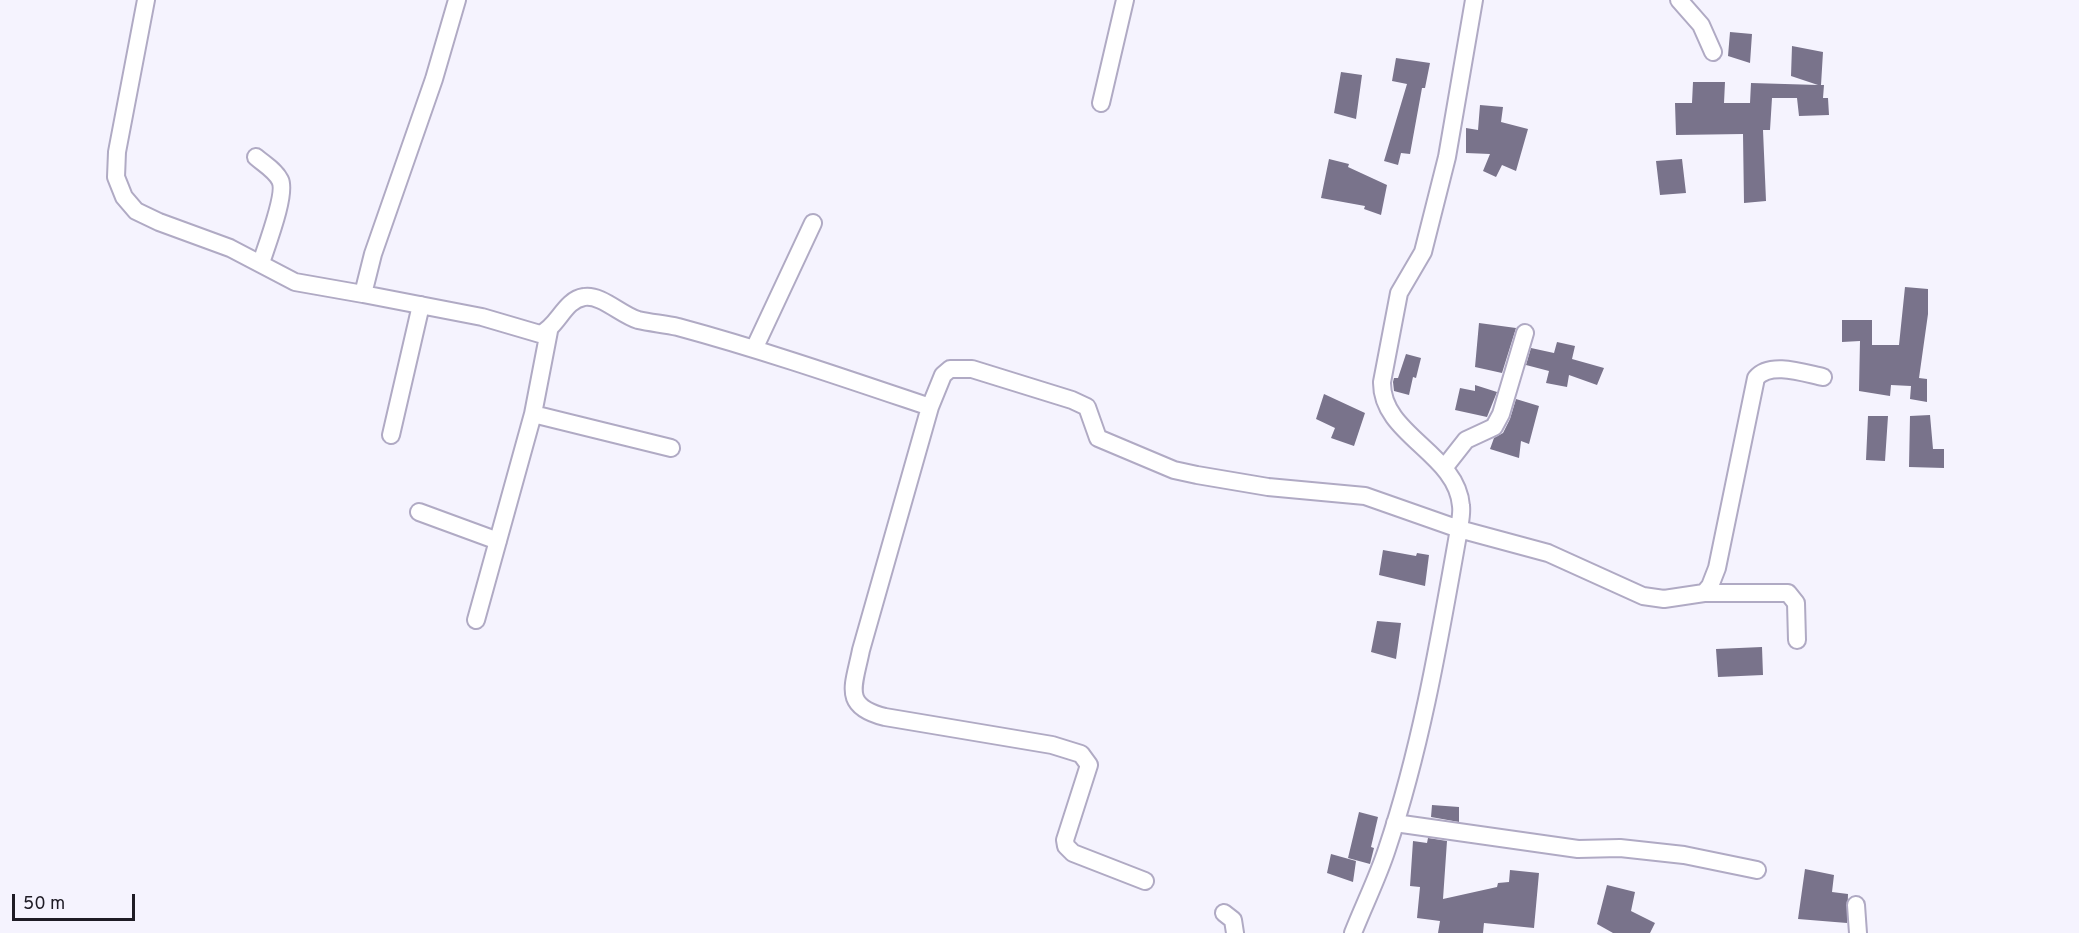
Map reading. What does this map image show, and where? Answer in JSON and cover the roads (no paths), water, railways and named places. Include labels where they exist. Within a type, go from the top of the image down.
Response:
[{"type":"street","points":[[146,0],[117,152],[116,177],[124,197],[136,211],[159,222],[197,234],[261,263],[295,282],[482,317],[529,333],[540,334],[549,331]]},
{"type":"street","points":[[363,294],[373,255],[434,79],[457,0]]},
{"type":"street","points":[[1101,103],[1125,0]]},
{"type":"street","points":[[1353,933],[1395,823],[1431,680],[1459,529],[1461,507],[1459,495],[1444,468],[1389,411],[1381,393],[1399,293],[1423,252],[1447,157],[1474,0]]},
{"type":"street","points":[[1679,0],[1701,25],[1713,52]]},
{"type":"street","points":[[256,157],[282,182],[281,195],[261,263]]},
{"type":"street","points":[[754,349],[813,223]]},
{"type":"street","points":[[476,620],[533,414],[549,331],[575,300],[585,296],[595,298],[634,319],[674,326],[754,349],[930,407]]},
{"type":"street","points":[[391,435],[421,305]]},
{"type":"street","points":[[1444,468],[1466,440],[1494,427],[1525,333]]},
{"type":"street","points":[[1145,881],[1073,853],[1066,846],[1065,840],[1089,765],[1081,754],[1052,745],[885,717],[865,712],[856,703],[854,689],[861,651],[930,407],[943,375],[950,369],[972,369],[1080,403],[1087,407],[1098,438],[1174,470],[1268,487],[1365,496],[1459,529],[1548,553],[1643,596],[1677,598],[1704,593],[1788,593],[1796,603],[1797,640]]},
{"type":"street","points":[[1704,593],[1710,586],[1717,568],[1756,378],[1761,372],[1770,369],[1823,376]]},
{"type":"street","points":[[533,414],[671,448]]},
{"type":"street","points":[[419,512],[498,541]]},
{"type":"street","points":[[1395,823],[1578,849],[1620,848],[1684,855],[1756,870]]},
{"type":"street","points":[[1856,905],[1858,933]]},
{"type":"street","points":[[1224,913],[1233,920],[1235,933]]}]
